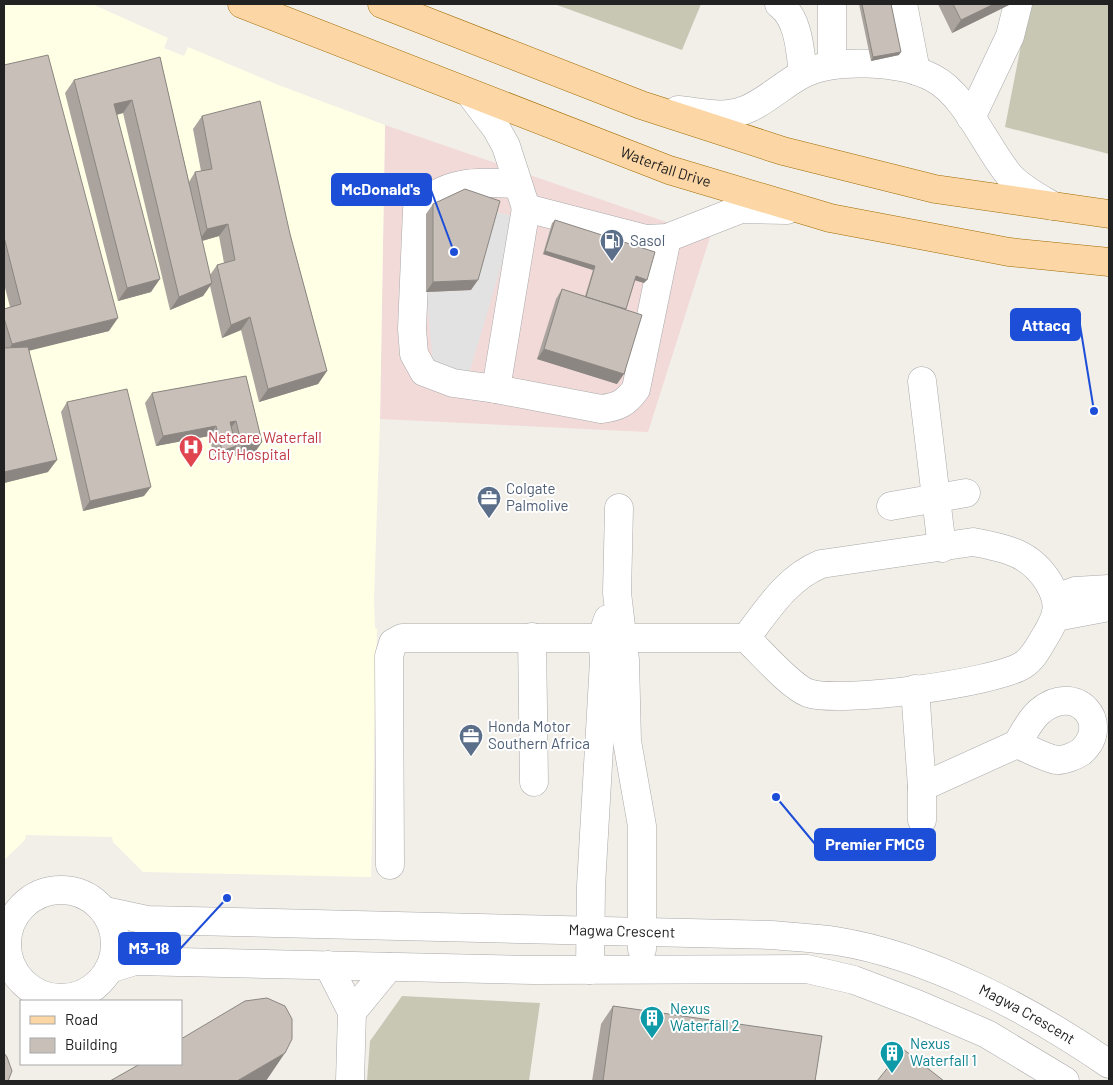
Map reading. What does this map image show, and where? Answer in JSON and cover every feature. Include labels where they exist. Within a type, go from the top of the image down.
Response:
[{"type":"main road","name":"Waterfall Drive","points":[[242,4],[471,95],[669,170],[830,218],[1009,252],[1109,262]]},
{"type":"main road","points":[[382,4],[641,105],[783,151],[935,189],[1109,214]]},
{"type":"street","points":[[779,4],[784,7],[796,33],[803,73]]},
{"type":"street","points":[[832,4],[832,65]]},
{"type":"street","points":[[903,4],[916,71]]},
{"type":"street","points":[[971,118],[1010,36],[1018,4]]},
{"type":"street","points":[[641,105],[724,116],[746,110],[803,73],[832,65],[880,64],[916,71],[934,78],[943,85],[971,118],[1009,175],[1023,188],[1053,206]]},
{"type":"street","points":[[471,95],[496,128],[506,146],[521,196],[496,389]]},
{"type":"street","points":[[667,238],[636,389],[629,399],[616,407],[601,410],[496,389],[453,383],[424,372],[414,354],[412,329],[416,210],[427,199],[444,188],[465,184],[521,196],[646,239],[667,238],[741,209],[793,211],[830,218]]},
{"type":"street","points":[[922,381],[942,548]]},
{"type":"street","points":[[891,506],[966,494]]},
{"type":"street","points":[[590,970],[591,886],[604,661],[612,637],[617,593],[619,508]]},
{"type":"street","points":[[746,638],[786,587],[805,571],[821,564],[942,548],[972,542],[996,546],[1023,556],[1037,566],[1057,608]]},
{"type":"street","points":[[390,865],[390,656],[392,643],[402,638],[746,638],[806,693],[825,698],[966,682],[1012,671],[1034,655],[1057,608],[1075,591],[1109,589]]},
{"type":"street","points":[[1057,608],[1109,607]]},
{"type":"street","points":[[532,637],[534,782]]},
{"type":"street","points":[[612,637],[642,826],[642,971]]},
{"type":"street","points":[[915,689],[922,787],[922,820]]},
{"type":"street","points":[[922,787],[1017,744]]},
{"type":"street","points":[[59,889],[77,891],[92,899],[105,911],[113,926],[116,944],[109,969],[103,979],[89,992],[71,998],[52,998],[34,992],[20,980],[7,963],[8,919],[27,900],[42,892],[59,889]]},
{"type":"street","name":"Magwa Crescent","points":[[105,911],[147,920],[771,935],[837,942],[892,955],[968,982],[1077,1042],[1109,1064]]},
{"type":"street","points":[[109,969],[135,961],[642,971],[807,969],[854,980],[917,1004],[986,1034],[1065,1081]]},
{"type":"street","points":[[328,966],[352,1012],[350,1081]]},
{"type":"street","points":[[352,1012],[389,967]]},
{"type":"street","points":[[1106,1081],[1109,1077]]},
{"type":"shaded area","name":"Netcare Waterfall City Hospital","points":[[4,4],[92,4],[168,38],[164,48],[184,56],[188,47],[281,86],[385,125],[380,419],[374,599],[375,628],[377,629],[371,877],[143,872],[113,842],[112,837],[26,835],[25,840],[4,860]]},
{"type":"shaded area","points":[[554,4],[701,4],[682,50]]},
{"type":"shaded area","points":[[1029,4],[1109,4],[1109,154],[1005,127]]},
{"type":"shaded area","points":[[385,125],[710,237],[648,432],[380,419]]},
{"type":"shaded area","points":[[493,211],[516,217],[468,377],[433,364],[426,292],[471,290]]},
{"type":"shaded area","points":[[402,996],[540,1003],[529,1081],[367,1081],[370,1041]]},
{"type":"building","points":[[862,4],[891,4],[901,52],[873,57]]},
{"type":"building","points":[[953,4],[994,4],[961,20]]},
{"type":"building","points":[[48,55],[118,318],[12,344],[4,318],[4,309],[21,304],[4,237],[4,65]]},
{"type":"building","points":[[160,57],[212,283],[179,297],[132,100],[114,104],[160,279],[127,288],[74,80]]},
{"type":"building","points":[[260,101],[290,234],[327,371],[268,389],[250,317],[231,325],[217,265],[235,260],[228,224],[207,229],[195,172],[212,169],[202,116]]},
{"type":"building","points":[[465,189],[500,201],[478,280],[433,282],[433,204]]},
{"type":"building","points":[[555,220],[655,252],[647,280],[636,276],[626,309],[586,297],[595,266],[545,251]]},
{"type":"building","points":[[562,289],[642,315],[624,374],[544,349]]},
{"type":"building","points":[[28,347],[57,460],[4,472],[4,348]]},
{"type":"building","points":[[246,376],[262,442],[242,446],[236,421],[230,422],[236,446],[222,451],[216,426],[163,436],[152,393]]},
{"type":"building","points":[[127,389],[151,487],[90,501],[67,402]]},
{"type":"building","points":[[267,998],[285,1006],[292,1019],[292,1039],[285,1053],[237,1081],[110,1081],[138,1065],[182,1065],[182,1038],[245,1001]]},
{"type":"building","name":"Nexus Waterfall 2","points":[[613,1006],[822,1036],[815,1081],[603,1081]]},
{"type":"building","points":[[903,1049],[944,1081],[877,1081]]},
{"type":"building","points":[[4,1053],[12,1071],[8,1081],[4,1081]]},
{"type":"place","name":"McDonald's","points":[[454,252]]},
{"type":"place","name":"Sasol","points":[[612,262]]},
{"type":"place","name":"Attacq","points":[[1094,411]]},
{"type":"place","name":"Netcare Waterfall City Hospital","points":[[191,468]]},
{"type":"place","name":"Colgate Palmolive","points":[[489,519]]},
{"type":"place","name":"Honda Motor Southern Africa","points":[[471,757]]},
{"type":"place","name":"Premier FMCG","points":[[776,797]]},
{"type":"place","name":"M3-18","points":[[227,898]]},
{"type":"place","name":"Nexus Waterfall 2","points":[[652,1039]]},
{"type":"place","name":"Nexus Waterfall 1","points":[[892,1074]]}]
